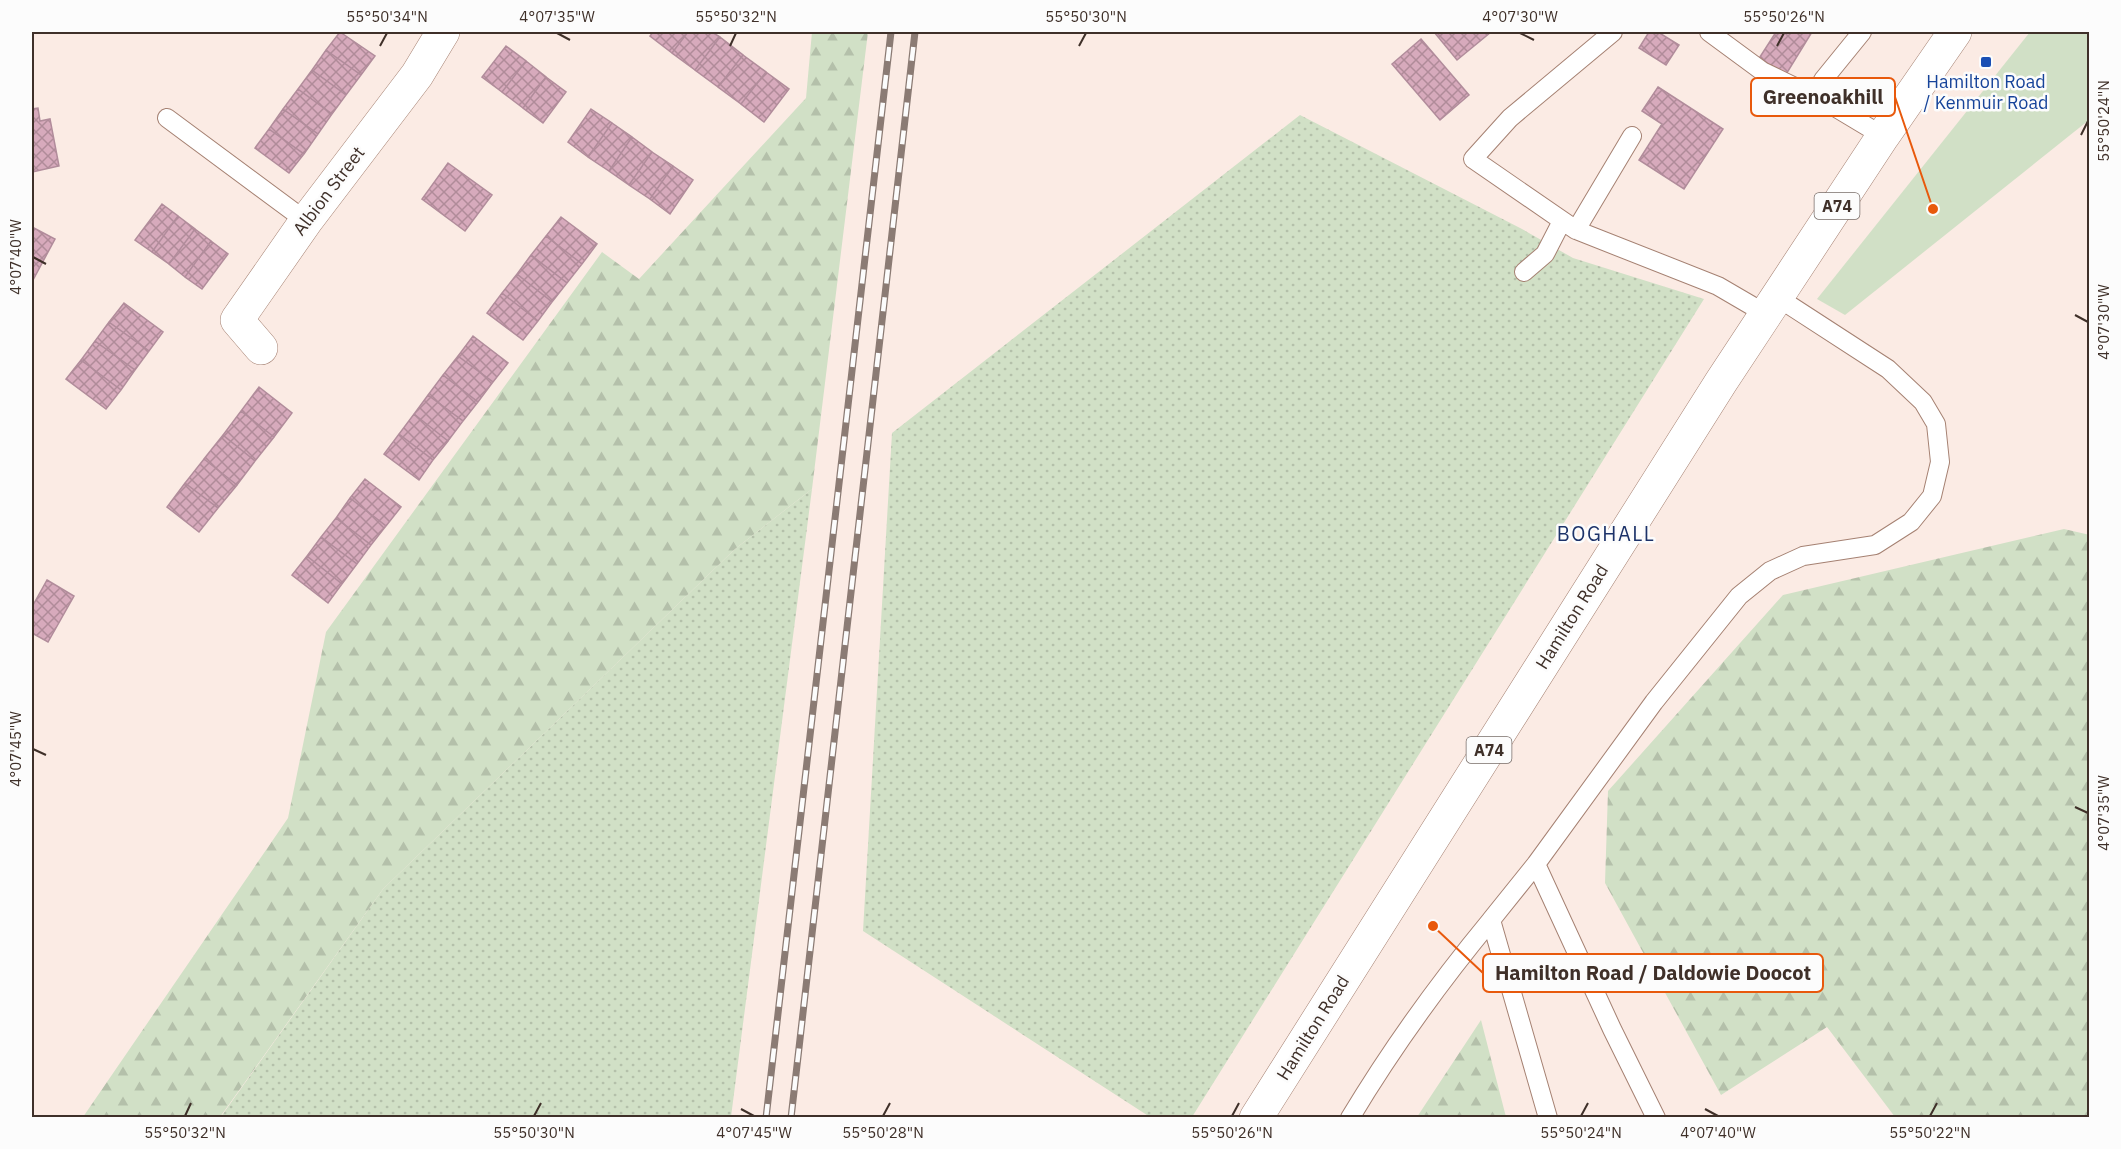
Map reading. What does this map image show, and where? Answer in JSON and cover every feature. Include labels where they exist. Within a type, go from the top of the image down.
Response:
[{"type":"main road","name":"Albion Street","points":[[261,348],[237,320],[306,221],[417,75],[443,32]]},
{"type":"main road","name":"Hamilton Road","points":[[1256,1118],[1721,382],[1883,136],[1955,32]]},
{"type":"lane","points":[[1350,1118],[1409,1025],[1449,971],[1536,864],[1654,702],[1739,596],[1770,572],[1803,556],[1875,545],[1911,522],[1932,496],[1940,462],[1936,424],[1923,402],[1888,369],[1772,306],[1569,226],[1473,159],[1510,118],[1613,32]]},
{"type":"lane","points":[[1709,32],[1762,71],[1828,103],[1883,136]]},
{"type":"lane","points":[[1823,80],[1862,32]]},
{"type":"lane","points":[[167,118],[306,221]]},
{"type":"lane","points":[[1524,272],[1545,254],[1569,226],[1632,136]]},
{"type":"lane","points":[[1536,864],[1656,1118]]},
{"type":"lane","points":[[1491,920],[1548,1118]]},
{"type":"green space","points":[[812,32],[868,32],[812,489],[735,549],[383,889],[220,1117],[83,1117],[288,818],[326,632],[602,252],[639,279],[806,98]]},
{"type":"green space","points":[[2030,32],[2089,32],[2089,120],[1845,315],[1817,299]]},
{"type":"green space","points":[[1300,115],[1522,229],[1573,258],[1704,299],[1192,1117],[1150,1117],[863,931],[892,433]]},
{"type":"green space","points":[[812,489],[731,1117],[220,1118],[383,889],[735,549]]},
{"type":"green space","points":[[2064,529],[2090,535],[2089,1117],[1895,1117],[1827,1027],[1721,1095],[1605,883],[1608,791],[1783,595]]},
{"type":"green space","points":[[1481,1020],[1506,1117],[1417,1117]]},
{"type":"building","points":[[340,32],[375,56],[361,75],[326,50]]},
{"type":"building","points":[[653,32],[688,32],[672,53],[650,36]]},
{"type":"building","points":[[688,32],[712,32],[720,37],[695,70],[672,53]]},
{"type":"building","points":[[1434,32],[1491,32],[1457,60]]},
{"type":"building","points":[[1649,32],[1658,32],[1679,45],[1666,65],[1639,48]]},
{"type":"building","points":[[1776,32],[1812,32],[1785,76],[1758,60]]},
{"type":"building","points":[[720,37],[743,55],[718,87],[695,70]]},
{"type":"building","points":[[1421,39],[1469,95],[1440,120],[1392,64]]},
{"type":"building","points":[[506,46],[526,61],[502,92],[482,77]]},
{"type":"building","points":[[326,50],[361,75],[346,95],[312,70]]},
{"type":"building","points":[[743,55],[766,72],[741,104],[718,87]]},
{"type":"building","points":[[526,61],[546,77],[523,108],[502,92]]},
{"type":"building","points":[[312,70],[346,95],[332,114],[298,89]]},
{"type":"building","points":[[766,72],[789,89],[764,122],[741,104]]},
{"type":"building","points":[[546,77],[566,92],[543,123],[523,108]]},
{"type":"building","points":[[1658,87],[1723,129],[1684,189],[1639,160],[1662,124],[1642,111]]},
{"type":"building","points":[[298,89],[332,114],[318,134],[283,109]]},
{"type":"building","points":[[38,108],[40,121],[50,119],[59,166],[32,172],[32,109]]},
{"type":"building","points":[[283,109],[318,134],[304,154],[269,129]]},
{"type":"building","points":[[591,109],[612,123],[588,157],[568,142]]},
{"type":"building","points":[[612,123],[632,137],[609,171],[588,157]]},
{"type":"building","points":[[269,129],[304,154],[289,173],[255,148]]},
{"type":"building","points":[[632,137],[652,152],[629,185],[609,171]]},
{"type":"building","points":[[652,152],[673,166],[650,199],[629,185]]},
{"type":"building","points":[[448,163],[492,195],[465,231],[422,199]]},
{"type":"building","points":[[673,166],[693,180],[670,214],[650,199]]},
{"type":"building","points":[[162,204],[178,216],[152,252],[135,240]]},
{"type":"building","points":[[178,216],[195,229],[169,264],[152,252]]},
{"type":"building","points":[[561,217],[597,244],[582,264],[546,236]]},
{"type":"building","points":[[32,227],[55,239],[33,280],[32,279]]},
{"type":"building","points":[[195,229],[211,241],[185,277],[169,264]]},
{"type":"building","points":[[546,236],[582,264],[567,283],[531,255]]},
{"type":"building","points":[[211,241],[228,254],[202,289],[185,277]]},
{"type":"building","points":[[531,255],[567,283],[552,302],[517,274]]},
{"type":"building","points":[[517,274],[552,302],[538,321],[502,293]]},
{"type":"building","points":[[502,293],[538,321],[523,340],[487,313]]},
{"type":"building","points":[[124,303],[163,332],[149,351],[109,322]]},
{"type":"building","points":[[109,322],[149,351],[135,370],[95,341]]},
{"type":"building","points":[[473,336],[508,363],[493,382],[458,356]]},
{"type":"building","points":[[95,341],[135,370],[121,390],[81,360]]},
{"type":"building","points":[[458,356],[493,382],[478,402],[443,375]]},
{"type":"building","points":[[81,360],[121,390],[106,409],[66,379]]},
{"type":"building","points":[[443,375],[478,402],[463,421],[428,395]]},
{"type":"building","points":[[259,387],[292,413],[274,437],[241,411]]},
{"type":"building","points":[[428,395],[463,421],[448,441],[414,414]]},
{"type":"building","points":[[241,411],[274,437],[255,461],[223,435]]},
{"type":"building","points":[[414,414],[448,441],[433,460],[399,434]]},
{"type":"building","points":[[399,434],[433,460],[419,480],[384,454]]},
{"type":"building","points":[[223,435],[255,461],[237,485],[204,459]]},
{"type":"building","points":[[204,459],[237,485],[218,508],[185,483]]},
{"type":"building","points":[[365,479],[401,507],[386,526],[350,498]]},
{"type":"building","points":[[185,483],[218,508],[199,532],[167,507]]},
{"type":"building","points":[[350,498],[386,526],[371,545],[336,518]]},
{"type":"building","points":[[336,518],[371,545],[357,564],[321,537]]},
{"type":"building","points":[[321,537],[357,564],[342,584],[307,556]]},
{"type":"building","points":[[307,556],[342,584],[328,603],[292,575]]},
{"type":"building","points":[[47,580],[74,596],[48,642],[32,633],[32,607]]},
{"type":"railway","points":[[766,1118],[891,32]]},
{"type":"railway","points":[[791,1118],[915,32]]},
{"type":"place","name":"Hamilton Road / Kenmuir Road","points":[[1986,62]]},
{"type":"place","name":"Greenoakhill","points":[[1933,209]]},
{"type":"place","name":"Hamilton Road / Daldowie Doocot","points":[[1433,926]]},
{"type":"district","name":"BOGHALL","points":[[1606,534]]}]
